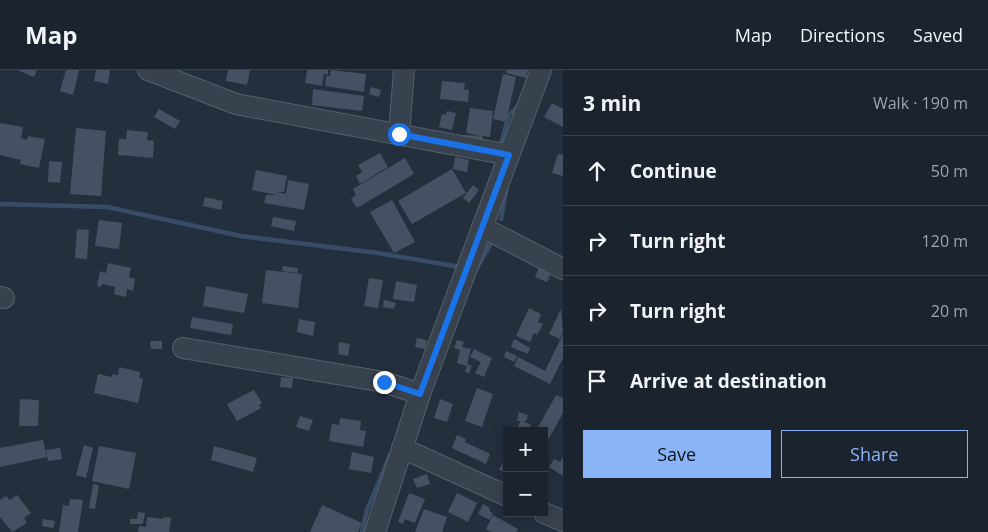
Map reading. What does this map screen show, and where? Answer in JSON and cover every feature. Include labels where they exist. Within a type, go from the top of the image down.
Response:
[{"type":"street","points":[[148,70],[236,104],[509,155]]},
{"type":"street","points":[[399,134],[404,70]]},
{"type":"street","points":[[375,532],[420,394],[541,70]]},
{"type":"street","points":[[482,227],[563,269]]},
{"type":"street","points":[[183,348],[384,382],[420,394]]},
{"type":"street","points":[[402,448],[503,494]]},
{"type":"street","points":[[548,515],[563,521]]},
{"type":"building","points":[[17,70],[37,70],[34,77]]},
{"type":"building","points":[[66,70],[79,70],[73,95],[60,91]]},
{"type":"building","points":[[96,70],[110,70],[108,84],[94,81]]},
{"type":"building","points":[[228,70],[250,70],[247,85],[226,81]]},
{"type":"building","points":[[307,70],[328,70],[328,75],[324,74],[322,86],[305,83]]},
{"type":"building","points":[[331,70],[366,74],[364,92],[325,86],[326,76],[330,76]]},
{"type":"building","points":[[506,70],[528,70],[526,78],[506,73]]},
{"type":"building","points":[[503,74],[516,77],[506,122],[493,119]]},
{"type":"building","points":[[442,81],[465,83],[464,90],[469,90],[468,102],[440,99]]},
{"type":"building","points":[[371,87],[381,90],[379,97],[369,94]]},
{"type":"building","points":[[313,89],[364,96],[362,111],[312,105]]},
{"type":"building","points":[[552,103],[563,109],[563,127],[544,117]]},
{"type":"building","points":[[470,108],[493,111],[490,137],[483,136],[482,140],[464,138],[465,135],[480,136],[466,133]]},
{"type":"building","points":[[159,109],[180,121],[175,129],[154,117]]},
{"type":"building","points":[[447,111],[456,113],[452,130],[439,127],[442,114],[446,115]]},
{"type":"building","points":[[0,123],[23,127],[21,138],[27,140],[28,136],[45,139],[39,168],[20,164],[21,160],[0,155]]},
{"type":"building","points":[[76,128],[106,131],[101,196],[70,194]]},
{"type":"building","points":[[127,130],[148,132],[147,140],[154,141],[153,158],[118,155],[119,139],[126,139]]},
{"type":"building","points":[[380,153],[388,167],[360,184],[356,176],[362,172],[358,165]]},
{"type":"building","points":[[558,154],[563,155],[563,176],[552,173]]},
{"type":"building","points":[[455,157],[469,160],[467,172],[453,169]]},
{"type":"building","points":[[405,158],[414,174],[357,208],[351,199],[356,195],[353,189]]},
{"type":"building","points":[[49,161],[62,162],[60,183],[48,182]]},
{"type":"building","points":[[452,169],[466,193],[412,224],[398,201]]},
{"type":"building","points":[[256,170],[287,176],[284,192],[277,192],[286,194],[288,180],[309,184],[304,210],[264,203],[266,195],[277,195],[252,190]]},
{"type":"building","points":[[473,185],[479,190],[469,203],[463,198]]},
{"type":"building","points":[[205,197],[223,201],[221,210],[203,206]]},
{"type":"building","points":[[392,200],[415,242],[394,253],[370,212]]},
{"type":"building","points":[[273,217],[296,221],[294,231],[271,226]]},
{"type":"building","points":[[99,220],[122,223],[119,249],[95,246]]},
{"type":"building","points":[[77,229],[89,230],[87,259],[75,258]]},
{"type":"building","points":[[108,263],[131,268],[129,277],[135,279],[133,291],[127,289],[126,297],[114,294],[115,287],[102,284],[101,287],[97,286],[100,271],[106,273]]},
{"type":"building","points":[[283,266],[298,268],[297,273],[282,271]]},
{"type":"building","points":[[539,268],[551,273],[547,282],[535,277]]},
{"type":"building","points":[[266,270],[302,274],[298,308],[262,303]]},
{"type":"building","points":[[369,278],[383,280],[378,308],[364,306]]},
{"type":"building","points":[[396,281],[417,285],[414,302],[393,299]]},
{"type":"building","points":[[206,286],[248,294],[244,313],[203,306]]},
{"type":"building","points":[[384,300],[396,303],[394,309],[383,307]]},
{"type":"building","points":[[529,308],[541,314],[538,322],[543,324],[537,335],[534,333],[530,342],[516,336]]},
{"type":"building","points":[[561,309],[563,332],[560,339],[549,334]]},
{"type":"building","points":[[192,317],[233,324],[231,335],[190,328]]},
{"type":"building","points":[[299,319],[315,322],[313,336],[297,332]]},
{"type":"building","points":[[563,334],[563,358],[550,384],[514,366],[518,357],[545,371]]},
{"type":"building","points":[[417,338],[427,340],[425,349],[415,347]]},
{"type":"building","points":[[514,339],[530,348],[528,354],[511,347]]},
{"type":"building","points":[[457,340],[464,342],[462,347],[471,349],[467,364],[472,366],[469,373],[465,372],[467,366],[457,363],[460,350],[454,348]]},
{"type":"building","points":[[150,341],[162,341],[162,349],[151,349]]},
{"type":"building","points":[[339,342],[350,344],[348,356],[338,354]]},
{"type":"building","points":[[474,349],[492,358],[484,377],[475,373],[481,362],[470,357]]},
{"type":"building","points":[[506,351],[517,356],[514,362],[504,357]]},
{"type":"building","points":[[119,367],[140,372],[139,378],[143,379],[138,403],[94,393],[98,374],[112,377],[112,374],[118,375]]},
{"type":"building","points":[[281,377],[293,378],[292,388],[280,387]]},
{"type":"building","points":[[477,388],[493,394],[482,427],[465,421]]},
{"type":"building","points":[[254,390],[262,403],[259,405],[261,408],[237,421],[227,404]]},
{"type":"building","points":[[556,395],[563,398],[563,413],[548,440],[548,427],[538,427]]},
{"type":"building","points":[[20,399],[39,400],[38,426],[19,426]]},
{"type":"building","points":[[440,399],[453,404],[447,422],[434,418]]},
{"type":"building","points":[[519,412],[528,415],[526,421],[517,421]]},
{"type":"building","points":[[300,416],[313,420],[309,431],[296,427]]},
{"type":"building","points":[[340,418],[361,421],[360,430],[366,431],[363,447],[329,441],[332,424],[339,425]]},
{"type":"building","points":[[521,420],[531,425],[530,427],[518,427]]},
{"type":"building","points":[[457,435],[466,439],[465,442],[490,454],[486,464],[452,448]]},
{"type":"building","points":[[43,440],[47,457],[0,467],[0,448]]},
{"type":"building","points":[[84,445],[93,448],[86,478],[76,475]]},
{"type":"building","points":[[99,446],[136,453],[129,489],[92,481]]},
{"type":"building","points":[[214,446],[257,458],[253,472],[211,460]]},
{"type":"building","points":[[60,448],[62,459],[48,461],[46,450]]},
{"type":"building","points":[[352,452],[374,457],[371,473],[349,469]]},
{"type":"building","points":[[563,457],[563,476],[549,467],[554,459],[560,462]]},
{"type":"building","points":[[503,462],[503,472],[499,470]]},
{"type":"building","points":[[427,474],[430,484],[417,488],[413,479]]},
{"type":"building","points":[[93,484],[99,485],[95,509],[89,508]]},
{"type":"building","points":[[409,493],[425,499],[415,523],[405,519],[403,524],[398,522]]},
{"type":"building","points":[[457,493],[477,503],[468,522],[448,512]]},
{"type":"building","points":[[17,495],[31,513],[24,518],[27,523],[12,532],[0,517],[0,500],[6,496],[10,500]]},
{"type":"building","points":[[70,499],[83,500],[78,532],[59,532],[63,505],[69,506]]},
{"type":"building","points":[[483,504],[490,508],[489,511],[493,513],[490,520],[478,514]]},
{"type":"building","points":[[322,505],[362,523],[358,532],[310,532]]},
{"type":"building","points":[[424,509],[447,517],[442,532],[415,532]]},
{"type":"building","points":[[138,512],[145,513],[143,524],[130,524],[130,519],[137,519]]},
{"type":"building","points":[[493,515],[518,529],[516,532],[492,532],[486,529]]},
{"type":"building","points":[[147,517],[171,518],[169,532],[138,532],[139,526],[146,527]]},
{"type":"building","points":[[43,519],[55,521],[53,528],[42,526]]},
{"type":"waterway","points":[[500,147],[509,115],[519,105]]},
{"type":"waterway","points":[[501,219],[507,186]]},
{"type":"waterway","points":[[0,204],[107,207],[241,236],[378,253],[460,267]]},
{"type":"waterway","points":[[476,270],[490,245]]},
{"type":"waterway","points":[[362,532],[367,510],[390,455]]},
{"type":"route","points":[[384,382],[420,394],[509,155],[399,134]]}]
